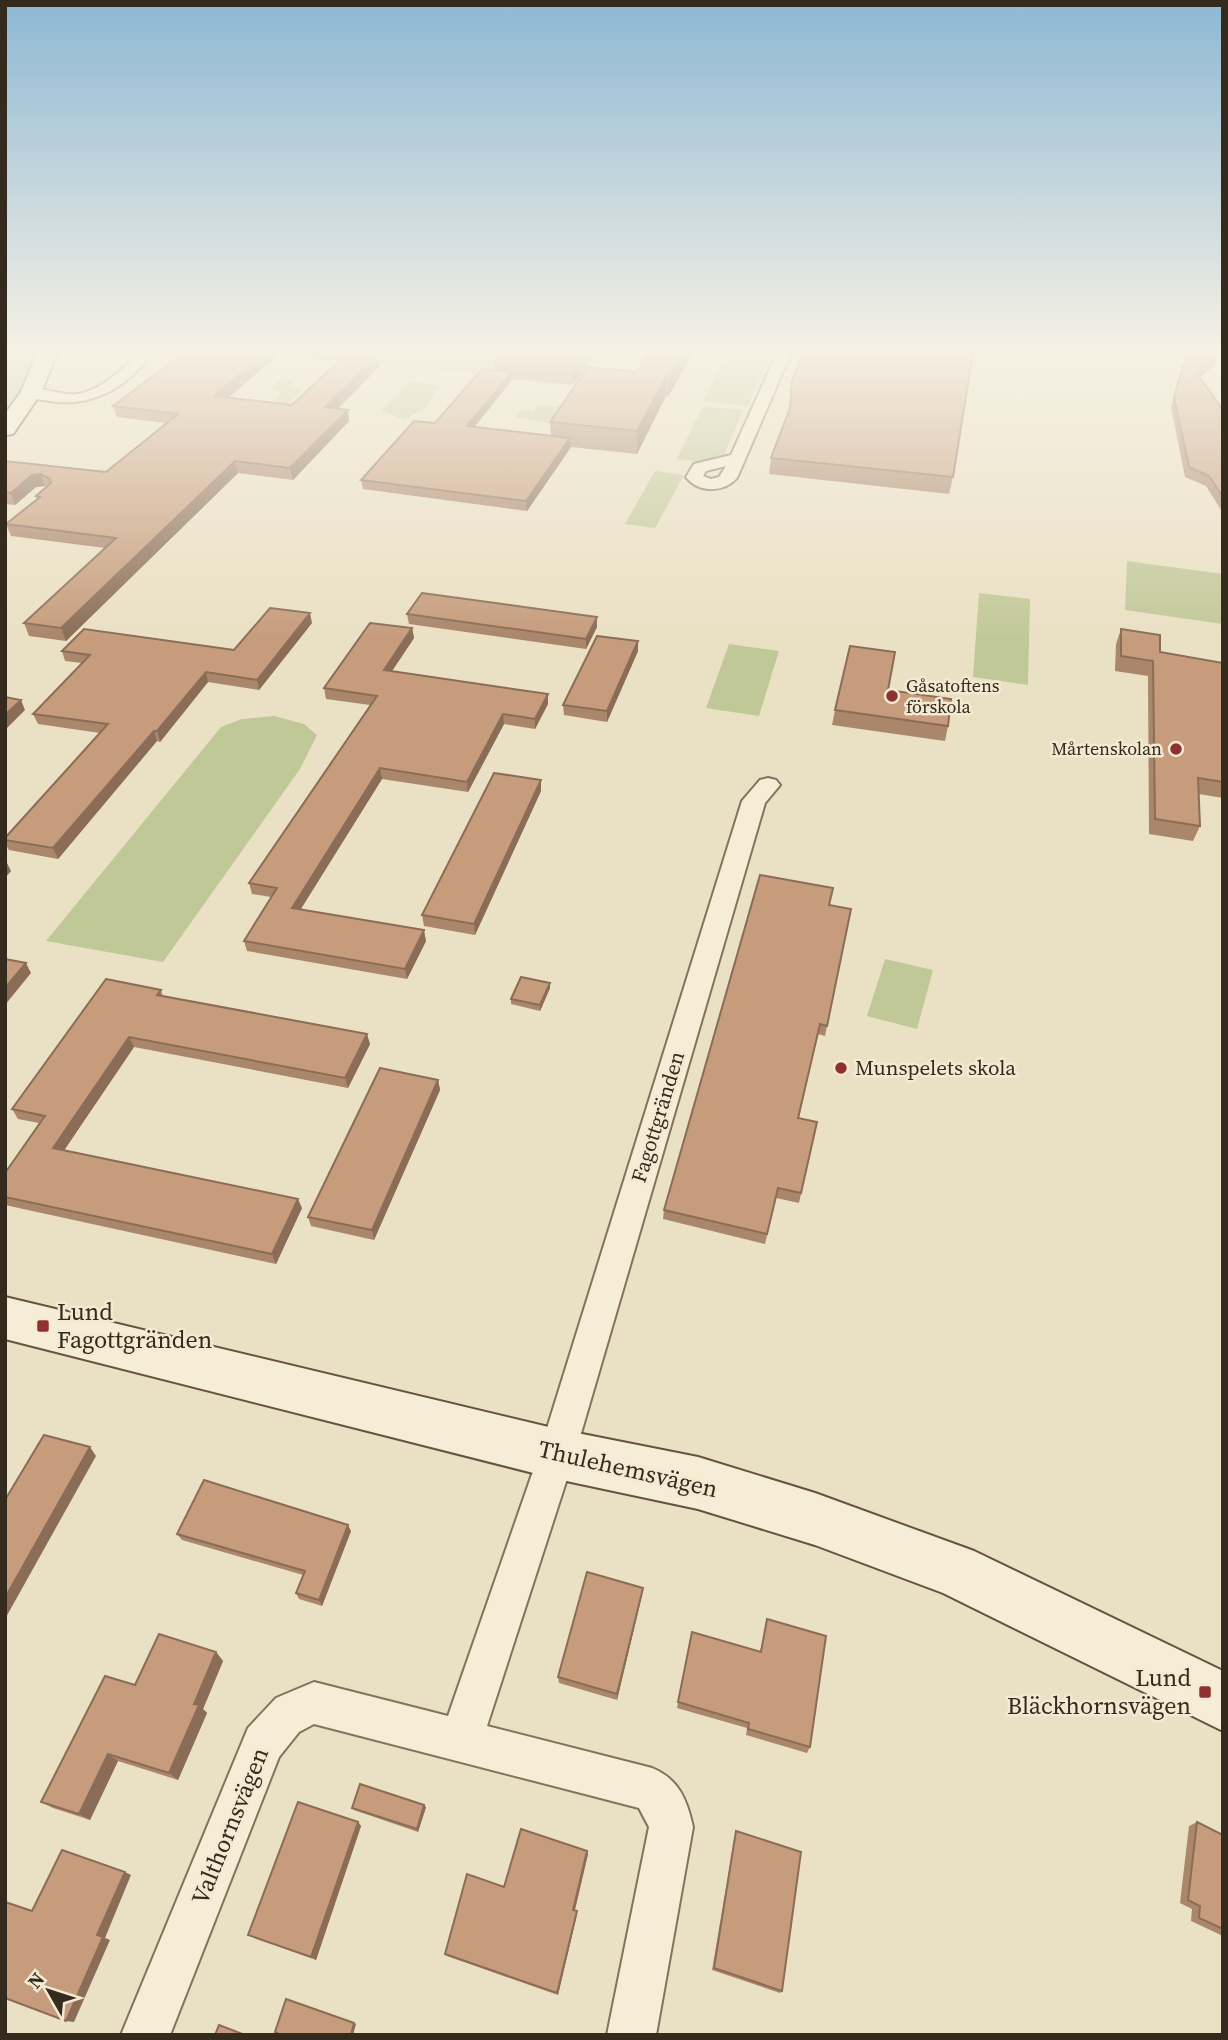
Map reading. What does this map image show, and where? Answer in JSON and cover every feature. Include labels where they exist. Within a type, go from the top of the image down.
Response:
[{"type":"street","points":[[738,458],[742,448]]},
{"type":"street","name":"Fagottgränden","points":[[557,1454],[754,802],[768,785]]},
{"type":"street","name":"Thulehemsvägen","points":[[5,1318],[557,1454],[698,1483],[815,1518],[955,1570],[1156,1666],[1223,1702]]},
{"type":"street","points":[[461,1741],[557,1454]]},
{"type":"street","name":"Valthornsvägen","points":[[145,2035],[263,1743],[287,1714],[314,1703],[652,1790],[667,1810],[671,1827],[631,2035]]},
{"type":"green space","points":[[682,448],[727,448],[723,457],[702,462],[677,459]]},
{"type":"green space","points":[[655,471],[684,475],[655,528],[625,524]]},
{"type":"green space","points":[[1127,561],[1223,574],[1223,624],[1125,610]]},
{"type":"green space","points":[[979,593],[1030,599],[1028,685],[973,677]]},
{"type":"green space","points":[[729,644],[779,651],[759,716],[706,708]]},
{"type":"green space","points":[[274,716],[304,724],[317,735],[300,769],[163,962],[46,941],[221,727],[242,719]]},
{"type":"green space","points":[[885,959],[933,970],[917,1029],[867,1016]]},
{"type":"building","points":[[136,448],[310,448],[290,468],[235,461],[61,628],[24,623],[116,538],[6,524],[40,497],[36,496],[51,483],[50,479],[41,474],[32,475],[11,493],[5,492],[5,461],[106,472]]},
{"type":"building","points":[[390,448],[563,448],[526,501],[361,480]]},
{"type":"building","points":[[775,448],[958,448],[953,477],[771,458]]},
{"type":"building","points":[[1185,448],[1223,448],[1223,497],[1209,476],[1189,467]]},
{"type":"building","points":[[422,593],[597,617],[586,639],[407,614]]},
{"type":"building","points":[[270,608],[310,613],[257,680],[206,672],[53,848],[5,840],[108,724],[33,714],[90,655],[62,651],[84,629],[234,650]]},
{"type":"building","points":[[370,623],[412,628],[384,670],[548,694],[535,719],[503,714],[467,782],[380,768],[292,908],[424,930],[405,969],[244,941],[277,888],[249,883],[377,696],[324,688]]},
{"type":"building","points":[[1121,629],[1160,635],[1160,652],[1223,663],[1223,782],[1198,778],[1200,826],[1155,819],[1153,661],[1121,656]]},
{"type":"building","points":[[597,636],[638,641],[607,711],[563,705]]},
{"type":"building","name":"Gåsatoftens förskola","points":[[850,646],[895,652],[888,690],[951,699],[948,726],[835,710]]},
{"type":"building","points":[[5,697],[21,700],[5,715]]},
{"type":"building","points":[[494,773],[541,780],[474,924],[422,915]]},
{"type":"building","name":"Munspelets skola","points":[[760,875],[833,888],[829,905],[851,909],[827,1026],[820,1024],[798,1118],[817,1122],[801,1193],[778,1188],[767,1234],[664,1210]]},
{"type":"building","points":[[5,959],[26,963],[5,988]]},
{"type":"building","points":[[521,977],[550,983],[540,1005],[511,999]]},
{"type":"building","points":[[106,979],[161,990],[157,995],[367,1034],[345,1078],[129,1037],[53,1148],[298,1199],[272,1254],[5,1197],[5,1173],[45,1116],[12,1109]]},
{"type":"building","points":[[380,1068],[438,1080],[372,1230],[308,1217]]},
{"type":"building","points":[[44,1435],[90,1447],[5,1598],[5,1500]]},
{"type":"building","points":[[204,1480],[348,1525],[319,1600],[296,1593],[305,1571],[177,1534]]},
{"type":"building","points":[[587,1572],[643,1588],[617,1694],[558,1677]]},
{"type":"building","points":[[767,1619],[826,1636],[810,1747],[748,1729],[749,1723],[678,1702],[692,1632],[761,1652]]},
{"type":"building","points":[[159,1634],[216,1652],[194,1704],[199,1705],[169,1773],[108,1754],[79,1814],[41,1802],[105,1676],[135,1685]]},
{"type":"building","points":[[360,1784],[424,1805],[417,1829],[352,1808]]},
{"type":"building","points":[[298,1802],[358,1822],[311,1957],[248,1935]]},
{"type":"building","points":[[1197,1822],[1223,1835],[1223,1929],[1199,1918],[1200,1906],[1188,1900]]},
{"type":"building","points":[[521,1829],[587,1851],[573,1910],[577,1911],[557,1993],[445,1954],[467,1874],[504,1887]]},
{"type":"building","points":[[736,1831],[801,1852],[782,1991],[714,1968]]},
{"type":"building","points":[[62,1850],[125,1872],[97,1935],[103,1937],[66,2021],[5,1998],[5,1902],[32,1911]]},
{"type":"building","points":[[286,1999],[354,2023],[351,2035],[281,2035],[275,2032]]},
{"type":"building","points":[[219,2025],[245,2035],[215,2035]]},
{"type":"place","name":"Gåsatoftens förskola","points":[[892,696]]},
{"type":"place","name":"Mårtenskolan","points":[[1176,749]]},
{"type":"place","name":"Munspelets skola","points":[[841,1068]]},
{"type":"place","name":"Lund Fagottgränden","points":[[43,1326]]},
{"type":"place","name":"Lund Bläckhornsvägen","points":[[1205,1692]]}]
